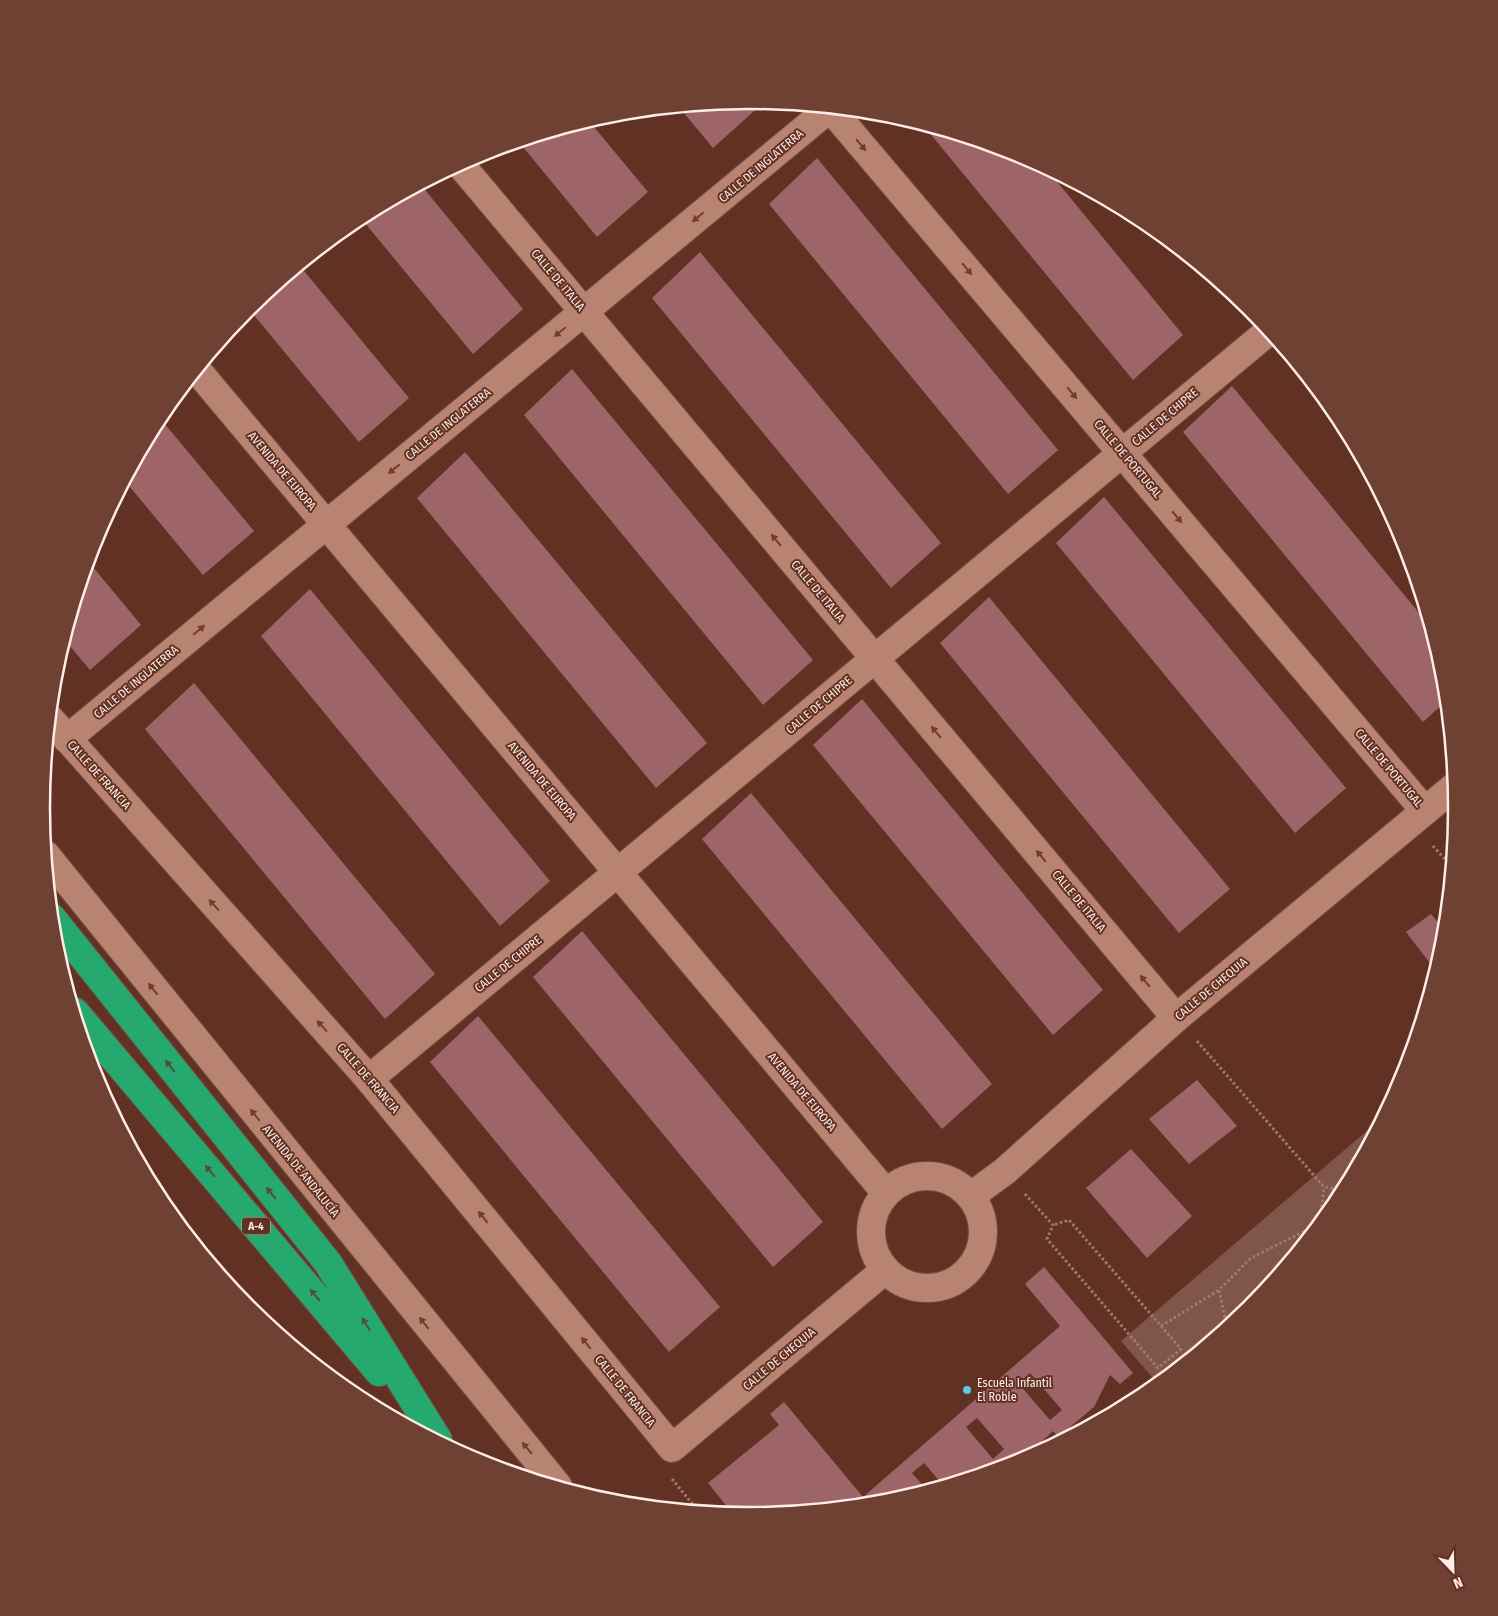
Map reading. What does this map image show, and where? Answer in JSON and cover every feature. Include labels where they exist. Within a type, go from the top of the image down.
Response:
[{"type":"highway","points":[[61,929],[328,1263],[431,1430]]},
{"type":"highway","name":"A-4","points":[[84,1023],[427,1428]]},
{"type":"street","name":"CALLE DE INGLATERRA","points":[[58,729],[327,524],[824,113]]},
{"type":"street","name":"CALLE DE PORTUGAL","points":[[836,115],[1425,811]]},
{"type":"street","name":"CALLE DE ITALIA","points":[[465,170],[1176,1018]]},
{"type":"street","name":"CALLE DE CHIPRE","points":[[369,1079],[1264,335]]},
{"type":"street","name":"AVENIDA DE EUROPA","points":[[201,374],[886,1193]]},
{"type":"street","name":"CALLE DE FRANCIA","points":[[58,729],[369,1079],[672,1448]]},
{"type":"street","name":"CALLE DE CHEQUIA","points":[[971,1196],[1005,1171],[1176,1018],[1448,792]]},
{"type":"street","name":"AVENIDA DE ANDALUCÍA","points":[[52,862],[552,1478]]},
{"type":"street","points":[[930,1176],[945,1178],[971,1196],[981,1218],[983,1241],[978,1256],[958,1280],[943,1286],[919,1288],[897,1280],[885,1270],[876,1256],[871,1239],[872,1223],[877,1207],[886,1193],[899,1183],[914,1178],[930,1176]]},
{"type":"street","name":"CALLE DE CHEQUIA","points":[[672,1448],[885,1270]]},
{"type":"path","points":[[1176,1018],[1324,1187],[1335,1189]]},
{"type":"path","points":[[1005,1171],[1053,1224]]},
{"type":"path","points":[[1322,1208],[1324,1187]]},
{"type":"path","points":[[1069,1220],[1181,1349],[1158,1368],[1047,1239],[1053,1224],[1069,1220]]},
{"type":"path","points":[[1161,1326],[1219,1290],[1251,1258],[1307,1230]]},
{"type":"path","points":[[1219,1290],[1225,1319]]},
{"type":"path","points":[[672,1448],[672,1478],[693,1505]]},
{"type":"shaded area","points":[[1370,1128],[1354,1158],[1304,1234],[1275,1269],[1210,1334],[1175,1363],[1153,1378],[1121,1341]]},
{"type":"building","points":[[756,109],[713,148],[683,112]]},
{"type":"building","points":[[594,127],[648,192],[597,237],[523,146]]},
{"type":"building","points":[[929,133],[974,146],[1056,180],[1183,335],[1133,380]]},
{"type":"building","points":[[817,158],[1058,450],[1008,494],[769,204]]},
{"type":"building","points":[[425,189],[523,309],[473,354],[366,224]]},
{"type":"building","points":[[700,252],[941,543],[891,588],[652,298]]},
{"type":"building","points":[[303,270],[409,398],[359,442],[254,315]]},
{"type":"building","points":[[572,369],[813,660],[763,705],[524,415]]},
{"type":"building","points":[[1232,386],[1420,614],[1435,672],[1440,706],[1423,722],[1183,432]]},
{"type":"building","points":[[165,424],[254,531],[203,575],[129,486]]},
{"type":"building","points":[[465,452],[707,743],[656,788],[417,498]]},
{"type":"building","points":[[1104,497],[1346,788],[1295,833],[1056,543]]},
{"type":"building","points":[[93,567],[141,625],[90,670],[69,646]]},
{"type":"building","points":[[310,589],[550,881],[500,926],[261,636]]},
{"type":"building","points":[[989,597],[1230,889],[1179,933],[940,643]]},
{"type":"building","points":[[194,683],[435,974],[385,1019],[145,729]]},
{"type":"building","points":[[862,699],[1103,990],[1053,1035],[813,745]]},
{"type":"building","points":[[751,793],[992,1084],[942,1129],[702,839]]},
{"type":"building","points":[[1431,914],[1438,923],[1430,964],[1406,932]]},
{"type":"building","points":[[582,931],[823,1222],[773,1267],[533,977]]},
{"type":"building","points":[[478,1016],[720,1307],[669,1352],[430,1062]]},
{"type":"building","points":[[1197,1080],[1237,1126],[1189,1164],[1149,1119]]},
{"type":"building","points":[[1131,1149],[1192,1216],[1147,1258],[1086,1188]]},
{"type":"building","points":[[1044,1267],[1133,1373],[1120,1384],[1110,1375],[1094,1407],[1065,1431],[1057,1436],[1053,1431],[1040,1443],[1016,1454],[974,1470],[939,1480],[924,1463],[912,1473],[922,1485],[885,1494],[840,1501],[795,1506],[727,1507],[708,1483],[779,1425],[770,1414],[784,1402],[863,1497],[1060,1326],[1025,1284]],"holes":[[[1030,1373],[1062,1410],[1050,1420],[1018,1383]],[[977,1418],[1004,1449],[993,1459],[966,1427]]]},
{"type":"place","name":"Escuela Infantil El Roble","points":[[967,1390]]}]
